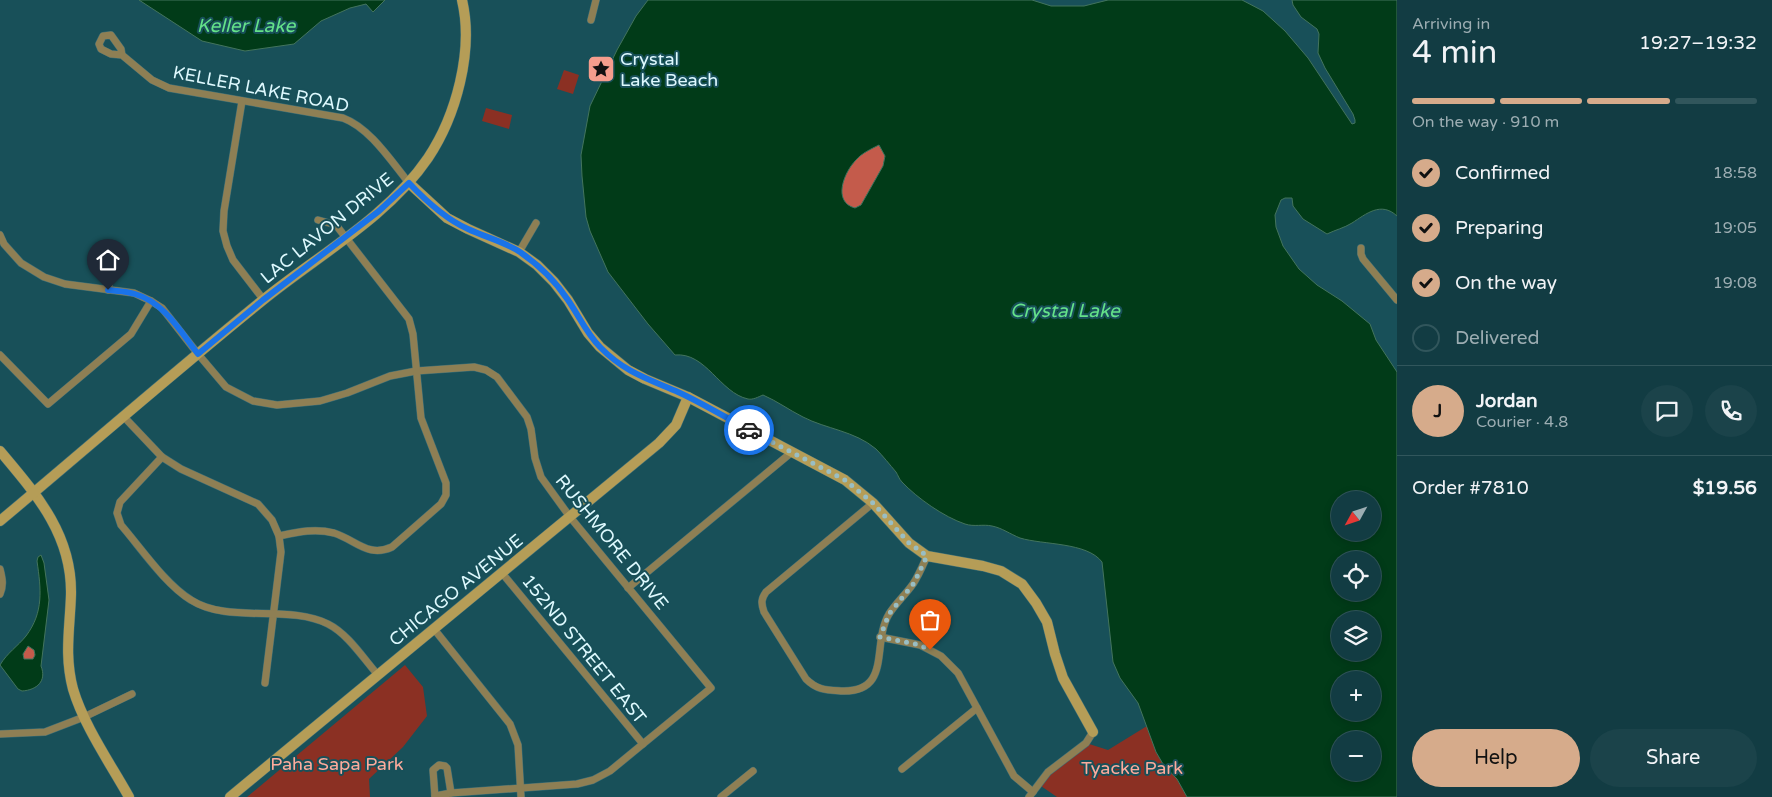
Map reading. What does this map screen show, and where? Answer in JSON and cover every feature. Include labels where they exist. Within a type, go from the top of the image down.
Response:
[{"type":"street","name":"LAC LAVON DRIVE","points":[[0,521],[263,300],[346,237],[394,198],[409,183],[428,158],[444,129],[456,98],[465,36],[462,0]]},
{"type":"street","points":[[591,20],[596,0]]},
{"type":"street","name":"KELLER LAKE ROAD","points":[[122,55],[152,80],[169,88],[343,118],[353,122],[364,130],[409,183]]},
{"type":"street","points":[[242,101],[224,211],[223,231],[226,246],[233,260],[263,300]]},
{"type":"street","points":[[409,183],[447,218],[519,252],[537,265],[568,300],[600,347],[615,360],[645,379],[688,397],[845,480],[873,503],[909,543],[927,556],[1001,571],[1022,584],[1047,622],[1054,654],[1063,678],[1093,732],[1086,743],[1048,772],[1031,794],[1014,776],[958,673],[941,656],[920,645],[880,637]]},
{"type":"street","points":[[280,536],[309,530],[334,533],[370,550],[383,551],[392,547],[441,504],[446,495],[446,483],[421,418],[413,334],[409,320],[336,225],[318,220]]},
{"type":"street","points":[[519,252],[536,223]]},
{"type":"street","name":"RUSHMORE DRIVE","points":[[0,235],[2,245],[21,262],[44,277],[65,284],[134,293],[162,308],[226,387],[252,401],[277,405],[320,400],[347,393],[390,376],[416,371],[474,367],[486,370],[497,377],[527,416],[532,429],[535,458],[541,477],[570,517],[711,688],[643,744]]},
{"type":"street","points":[[1361,248],[1363,259],[1396,297]]},
{"type":"street","points":[[108,290],[114,258]]},
{"type":"street","points":[[0,354],[48,404],[131,334],[151,301]]},
{"type":"street","name":"CHICAGO AVENUE","points":[[230,797],[659,443],[676,425],[688,397]]},
{"type":"street","points":[[122,418],[125,418],[162,457],[181,469],[258,504],[272,520],[280,536],[281,552],[265,683]]},
{"type":"street","points":[[0,451],[35,492],[55,524],[68,560],[71,593],[67,635],[68,661],[73,689],[84,717],[129,797]]},
{"type":"street","points":[[628,588],[792,452]]},
{"type":"street","points":[[162,457],[120,502],[117,513],[121,525],[173,586],[192,601],[220,611],[309,617],[328,624],[344,636],[378,676]]},
{"type":"street","points":[[873,503],[766,592],[762,598],[761,604],[766,615],[806,679],[822,690],[854,692],[869,684],[877,670],[880,637],[889,614],[914,583],[927,556]]},
{"type":"street","points":[[0,569],[2,577],[0,594]]},
{"type":"street","name":"152ND STREET EAST","points":[[502,573],[643,744]]},
{"type":"street","points":[[434,629],[510,724],[518,745],[521,797]]},
{"type":"street","points":[[0,734],[46,732],[84,717],[132,694]]},
{"type":"street","points":[[902,768],[977,708]]},
{"type":"street","points":[[451,793],[447,768],[438,765],[433,770],[435,797],[451,793],[576,784],[593,780],[610,771],[643,744]]},
{"type":"street","points":[[721,797],[753,771]]},
{"type":"green space","points":[[564,70],[579,75],[573,94],[557,89]]},
{"type":"green space","points":[[486,108],[512,115],[509,129],[482,121]]},
{"type":"green space","name":"Paha Sapa Park","points":[[405,665],[423,687],[427,716],[403,747],[369,779],[370,797],[247,797]]},
{"type":"green space","name":"Tyacke Park","points":[[1147,726],[1156,752],[1163,764],[1177,779],[1187,797],[1057,797],[1038,784],[1086,743],[1108,750]]},
{"type":"shaded area","points":[[879,145],[885,156],[883,166],[861,205],[855,208],[848,205],[842,193],[844,179],[858,158]]},
{"type":"shaded area","points":[[28,646],[34,650],[35,655],[33,659],[24,659],[23,654]]},
{"type":"water","name":"Keller Lake","points":[[139,0],[385,0],[373,12],[366,4],[350,8],[321,21],[294,44],[245,51],[202,41]]},
{"type":"water","name":"Crystal Lake","points":[[648,0],[1032,0],[1051,6],[1084,6],[1108,0],[1242,0],[1263,11],[1285,31],[1308,58],[1352,124],[1355,123],[1353,114],[1318,53],[1319,34],[1317,29],[1301,17],[1292,0],[1397,0],[1397,216],[1385,210],[1374,210],[1349,225],[1327,234],[1303,219],[1293,206],[1292,198],[1281,200],[1275,215],[1276,227],[1283,246],[1299,269],[1317,285],[1342,301],[1370,324],[1376,340],[1397,372],[1397,797],[1187,797],[1177,779],[1163,764],[1156,752],[1138,703],[1120,678],[1113,662],[1102,562],[1095,556],[1076,547],[1020,538],[992,526],[968,525],[957,521],[940,512],[915,494],[901,481],[879,452],[868,443],[850,434],[812,421],[763,395],[748,399],[738,395],[696,360],[686,356],[675,355],[648,324],[608,272],[586,217],[581,155],[590,106],[636,16]],"holes":[[[879,145],[885,156],[883,166],[861,205],[855,208],[848,205],[842,193],[844,179],[858,158]]]},
{"type":"water","points":[[41,555],[44,563],[49,600],[41,666],[43,676],[36,687],[22,691],[18,689],[0,665],[26,636],[36,618],[40,600],[38,557]],"holes":[[[28,646],[34,650],[35,655],[33,659],[24,659],[23,654]]]},
{"type":"way so far","points":[[749,430],[845,480],[873,503],[909,543],[927,556],[914,583],[889,614],[880,637],[920,645],[930,650]]},
{"type":"place","name":"Crystal Lake Beach","points":[[601,69]]},
{"type":"route","points":[[108,290],[134,293],[162,308],[198,354],[263,300],[379,211],[409,183],[447,218],[519,252],[537,265],[568,300],[600,347],[628,370],[677,392],[749,430]]}]
